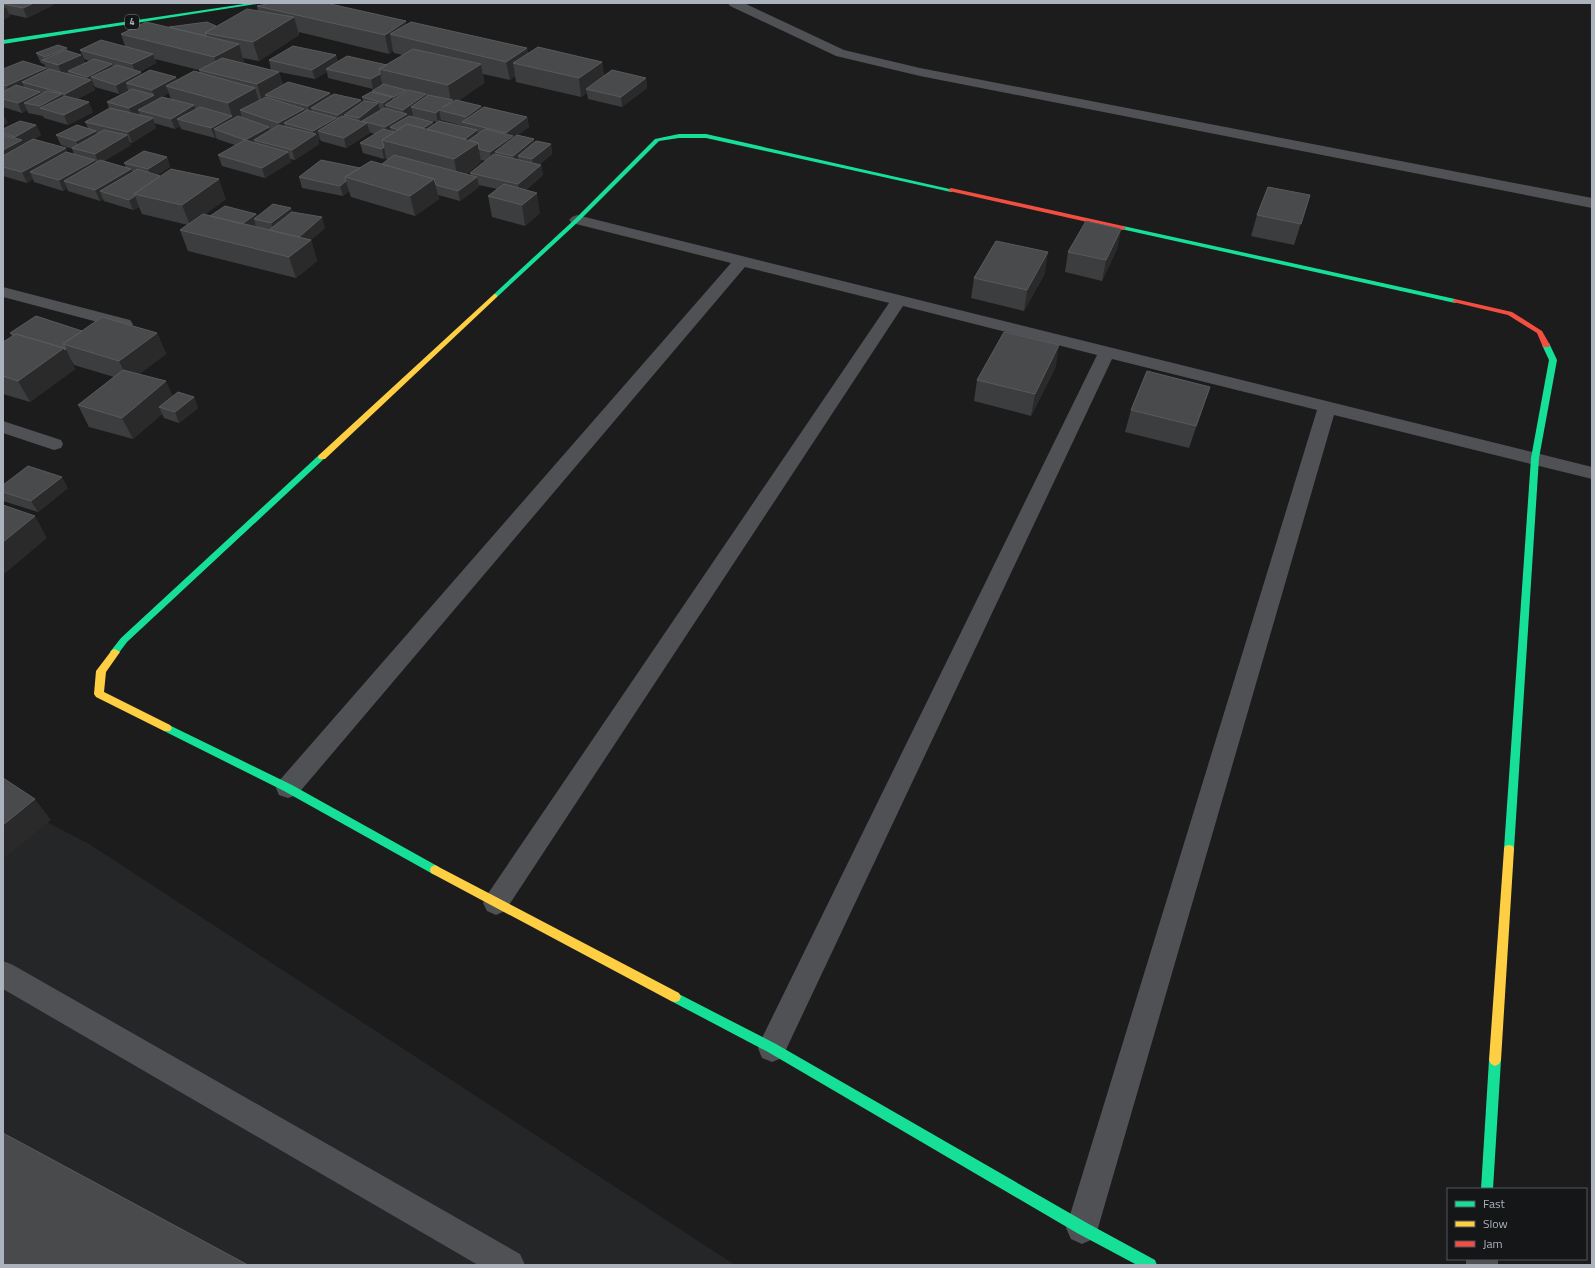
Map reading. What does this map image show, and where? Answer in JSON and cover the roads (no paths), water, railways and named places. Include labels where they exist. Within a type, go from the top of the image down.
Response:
[{"type":"main road","name":"4","points":[[3,42],[261,3]]},
{"type":"main road","points":[[1150,1265],[1082,1228],[772,1048],[496,903],[288,788],[100,694],[101,671],[124,640],[577,220],[657,140],[679,136],[706,136],[1510,313],[1540,332],[1552,360],[1535,458],[1487,1188]]},
{"type":"street","points":[[734,3],[840,52],[920,72],[1592,203]]},
{"type":"street","points":[[577,220],[1592,473]]},
{"type":"street","points":[[288,788],[741,261]]},
{"type":"street","points":[[3,292],[124,324]]},
{"type":"street","points":[[496,903],[899,300]]},
{"type":"street","points":[[772,1048],[1107,352]]},
{"type":"street","points":[[1082,1228],[1328,407]]},
{"type":"street","points":[[3,427],[54,444]]},
{"type":"street","points":[[3,974],[509,1265]]}]
